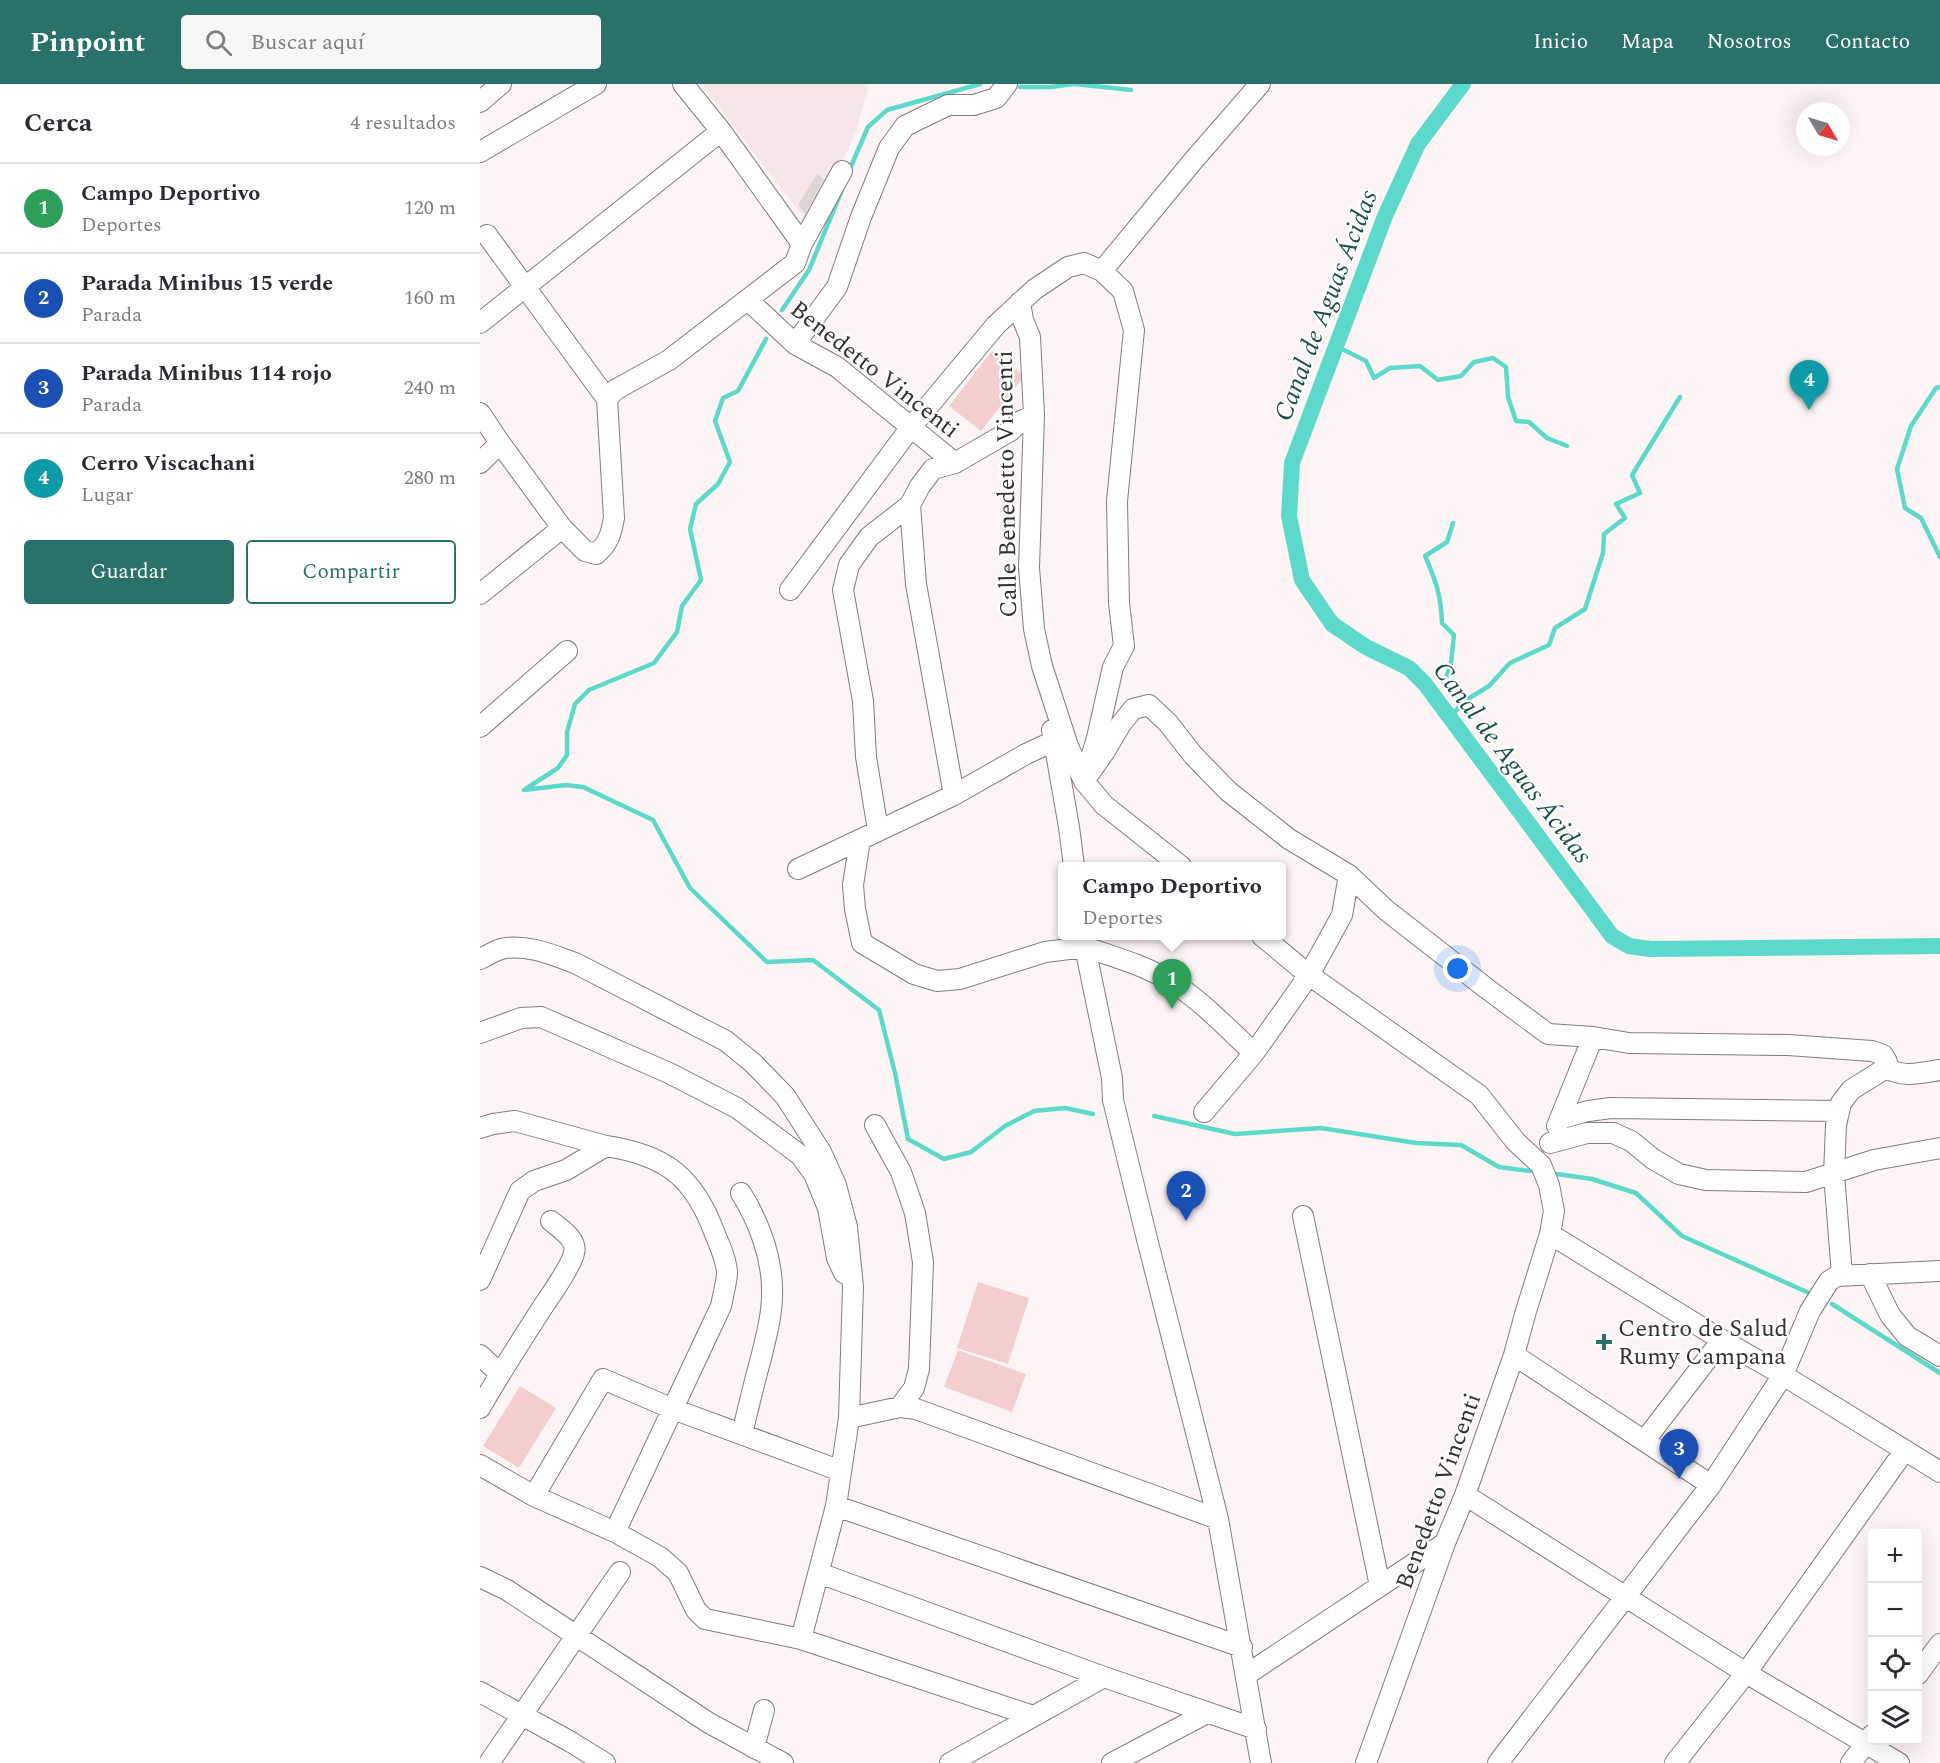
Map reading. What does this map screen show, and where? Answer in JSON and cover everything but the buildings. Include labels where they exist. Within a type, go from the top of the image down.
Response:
[{"type":"street","points":[[480,102],[501,84]]},
{"type":"street","points":[[480,152],[596,84]]},
{"type":"street","points":[[683,84],[721,131],[802,244]]},
{"type":"street","points":[[795,344],[837,286],[861,217],[889,148],[905,126],[948,105],[974,105],[996,98],[1007,84]]},
{"type":"street","points":[[1102,271],[1260,84]]},
{"type":"street","points":[[480,323],[721,131]]},
{"type":"street","points":[[607,399],[615,390],[669,360],[795,263],[802,244],[842,171]]},
{"type":"street","points":[[480,413],[562,528],[585,550],[596,554],[606,546],[614,518],[607,399],[488,235]]},
{"type":"street","points":[[790,590],[911,427],[996,325],[1035,289],[1068,267],[1084,263],[1102,271],[1123,291],[1134,330],[1117,501],[1119,603],[1124,646],[1113,667],[1097,738],[1084,781]]},
{"type":"street","name":"Benedetto Vincenti","points":[[748,300],[795,344],[837,367],[955,463],[1034,415]]},
{"type":"street","name":"Calle Benedetto Vincenti","points":[[1020,302],[1023,320],[1030,337],[1034,415],[1029,568],[1034,629],[1042,666],[1068,746],[1084,781],[1104,805],[1175,862]]},
{"type":"street","points":[[480,463],[500,443]]},
{"type":"street","points":[[878,830],[866,757],[863,701],[843,590],[849,565],[869,537],[910,505],[920,486],[933,469],[955,463]]},
{"type":"street","points":[[910,505],[916,584],[954,795]]},
{"type":"street","points":[[480,594],[562,528]]},
{"type":"street","points":[[480,727],[567,651]]},
{"type":"street","points":[[1084,781],[1133,709],[1149,705],[1168,723],[1193,755],[1228,791],[1289,839],[1349,875],[1386,910],[1548,1034],[1593,1037],[1629,1043],[1788,1045],[1872,1051],[1883,1055],[1887,1062],[1886,1068],[1851,1090],[1841,1103],[1836,1125],[1834,1174],[1842,1275]]},
{"type":"street","points":[[1060,721],[1051,726],[1070,827],[1074,862]]},
{"type":"street","points":[[798,869],[954,795],[1026,754],[1054,741]]},
{"type":"street","points":[[860,840],[853,885],[862,943],[914,974],[938,981],[960,979],[1084,941],[1170,981],[1194,998],[1254,1053]]},
{"type":"street","points":[[1204,1112],[1254,1053],[1309,975],[1341,915],[1349,875]]},
{"type":"street","points":[[1267,940],[1309,975],[1479,1095],[1516,1142],[1542,1165],[1554,1211],[1550,1234],[1940,1472]]},
{"type":"street","points":[[1084,941],[1112,1078],[1113,1100],[1218,1519],[1261,1763]]},
{"type":"street","points":[[480,959],[500,949],[518,947],[565,959],[726,1041],[753,1063],[785,1096],[821,1152],[836,1185],[847,1227],[853,1287],[849,1418],[836,1506],[801,1639]]},
{"type":"street","points":[[480,1033],[521,1018],[541,1017],[669,1073],[737,1108],[800,1155],[814,1174],[828,1208],[837,1258],[842,1271],[853,1287]]},
{"type":"street","points":[[1542,1165],[1593,1037]]},
{"type":"street","points":[[1886,1068],[1896,1074],[1906,1075],[1940,1070]]},
{"type":"street","points":[[1560,1119],[1588,1111],[1611,1108],[1839,1111]]},
{"type":"street","points":[[480,1128],[515,1121],[606,1146],[633,1150],[675,1171],[696,1194],[709,1216],[722,1251],[727,1272],[721,1306],[615,1532]]},
{"type":"street","points":[[875,1125],[905,1182],[915,1213],[923,1262],[919,1369],[914,1388],[900,1407]]},
{"type":"street","points":[[1550,1143],[1587,1133],[1613,1133],[1631,1141],[1653,1159],[1679,1174],[1706,1180],[1806,1182],[1874,1160],[1940,1148]]},
{"type":"street","points":[[480,1280],[520,1191],[534,1181],[566,1170],[606,1146]]},
{"type":"street","points":[[741,1193],[750,1207],[764,1241],[770,1265],[772,1292],[770,1319],[742,1434]]},
{"type":"street","points":[[1303,1215],[1380,1586]]},
{"type":"street","points":[[480,1408],[575,1253],[573,1242],[551,1221]]},
{"type":"street","name":"Benedetto Vincenti","points":[[1366,1763],[1514,1355],[1550,1234]]},
{"type":"street","points":[[1498,1763],[1712,1485],[1783,1375],[1810,1311],[1828,1281],[1842,1275],[1940,1271]]},
{"type":"street","points":[[1870,1274],[1890,1315],[1907,1336],[1940,1356]]},
{"type":"street","points":[[1645,1440],[1722,1340]]},
{"type":"street","points":[[480,1355],[500,1373]]},
{"type":"street","points":[[1514,1355],[1712,1485]]},
{"type":"street","points":[[534,1496],[603,1379],[673,1410],[841,1471]]},
{"type":"street","points":[[849,1418],[900,1407],[916,1409],[1218,1519]]},
{"type":"street","points":[[1675,1763],[1746,1673],[1905,1450]]},
{"type":"street","points":[[480,1465],[534,1496],[615,1532],[660,1557],[678,1573],[696,1610],[705,1618],[801,1639],[1033,1716]]},
{"type":"street","points":[[1465,1495],[1746,1673],[1868,1738]]},
{"type":"street","points":[[836,1506],[1242,1647]]},
{"type":"street","points":[[1246,1675],[1445,1543]]},
{"type":"street","points":[[487,1758],[522,1716],[620,1572]]},
{"type":"street","points":[[819,1573],[1104,1677],[1256,1729]]},
{"type":"street","points":[[480,1577],[507,1590],[708,1723],[783,1763]]},
{"type":"street","points":[[1922,1667],[1940,1644]]},
{"type":"street","points":[[950,1763],[1104,1677]]},
{"type":"street","points":[[480,1692],[605,1763]]},
{"type":"street","points":[[754,1748],[764,1710]]},
{"type":"street","points":[[1112,1763],[1207,1713]]},
{"type":"street","points":[[1851,1763],[1868,1740]]},
{"type":"street","points":[[1876,1745],[1899,1763]]},
{"type":"shaded area","points":[[701,84],[869,84],[856,132],[837,172],[808,223]]},
{"type":"shaded area","points":[[992,351],[1024,376],[981,431],[949,406]]},
{"type":"shaded area","points":[[978,1282],[1029,1298],[1008,1364],[957,1348]]},
{"type":"shaded area","points":[[958,1350],[1026,1374],[1012,1412],[944,1387]]},
{"type":"shaded area","points":[[520,1386],[556,1408],[519,1468],[483,1446]]},
{"type":"waterway","points":[[849,171],[868,127],[887,110],[980,84]]},
{"type":"waterway","points":[[1020,87],[1073,84]]},
{"type":"waterway","points":[[1075,84],[1131,90]]},
{"type":"waterway","name":"Canal de Aguas Ácidas","points":[[1463,84],[1418,144],[1385,216],[1292,463],[1289,516],[1302,580],[1332,624],[1366,647],[1409,668],[1425,684],[1612,936],[1629,946],[1650,949],[1940,946]]},
{"type":"waterway","points":[[782,310],[809,270],[842,190]]},
{"type":"waterway","points":[[527,788],[558,768],[567,755],[567,732],[575,704],[589,690],[654,663],[677,632],[682,606],[701,580],[690,529],[696,504],[718,484],[730,462],[715,421],[723,398],[738,391],[766,339]]},
{"type":"waterway","points":[[1336,346],[1366,361],[1374,378],[1390,368],[1420,366],[1438,380],[1461,376],[1474,362],[1493,358],[1506,367],[1508,397],[1516,421],[1529,422],[1547,438],[1567,446]]},
{"type":"waterway","points":[[1940,387],[1936,388],[1911,426],[1897,469],[1905,508],[1921,518],[1940,557]]},
{"type":"waterway","points":[[1450,718],[1463,702],[1489,686],[1510,663],[1549,645],[1555,628],[1585,609],[1603,553],[1604,534],[1625,518],[1616,504],[1640,493],[1632,475],[1680,397]]},
{"type":"waterway","points":[[1453,523],[1447,542],[1425,556],[1437,588],[1442,623],[1454,635],[1451,663],[1444,684],[1463,702]]},
{"type":"waterway","points":[[524,790],[566,785],[583,787],[653,820],[690,888],[767,962],[813,960],[879,1010],[908,1139],[944,1159],[971,1152],[1005,1126],[1034,1111],[1065,1108],[1093,1114]]},
{"type":"waterway","points":[[1154,1116],[1235,1134],[1321,1128],[1416,1143],[1461,1145],[1499,1167],[1530,1171]]},
{"type":"waterway","points":[[1557,1174],[1592,1179],[1636,1193],[1682,1236],[1809,1293]]},
{"type":"waterway","points":[[1832,1304],[1940,1373]]},
{"type":"place","name":"Cerro Viscachani","points":[[1809,410]]},
{"type":"place","name":"Campo Deportivo","points":[[1172,1009]]},
{"type":"place","name":"Parada Minibus 15 verde","points":[[1186,1221]]},
{"type":"place","name":"Centro de Salud Rumy Campana","points":[[1604,1342]]},
{"type":"place","name":"Parada Minibus 114 rojo","points":[[1679,1479]]}]
